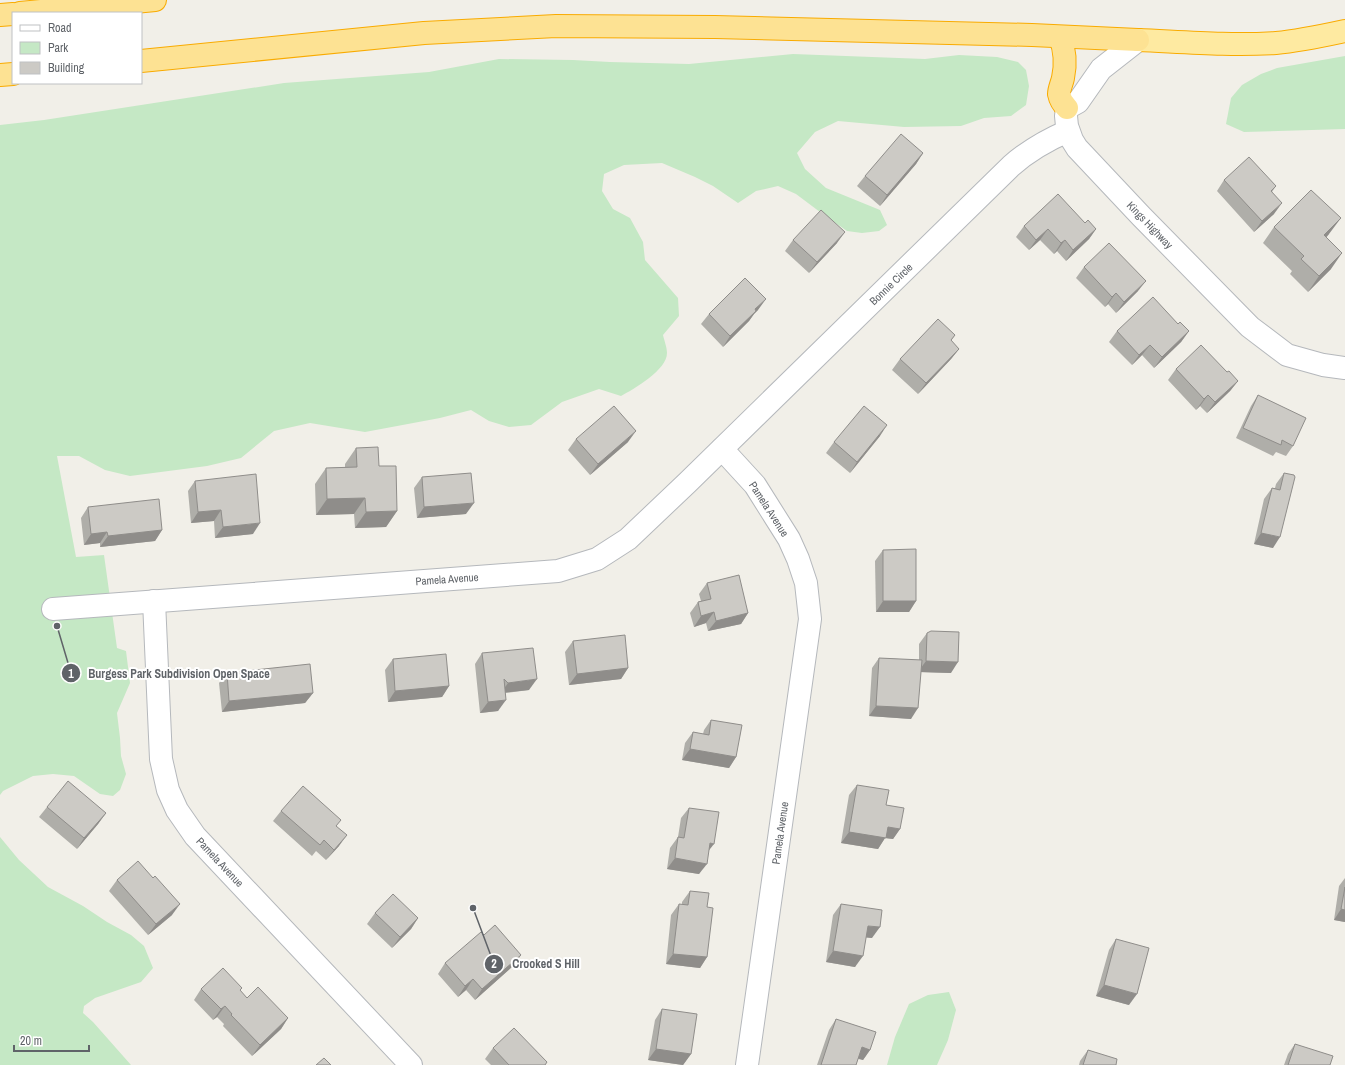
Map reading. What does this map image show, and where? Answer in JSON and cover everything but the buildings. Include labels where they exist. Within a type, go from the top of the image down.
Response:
[{"type":"highway","points":[[30,12],[155,0]]},
{"type":"highway","points":[[0,15],[12,14]]},
{"type":"highway","points":[[142,61],[424,33],[556,26],[715,27],[1060,36],[1213,44],[1257,44],[1294,41],[1345,31]]},
{"type":"highway","points":[[1060,36],[1065,60],[1059,93],[1067,108]]},
{"type":"highway","points":[[0,75],[12,74]]},
{"type":"street","points":[[1067,108],[1078,102],[1101,69],[1108,62],[1138,40]]},
{"type":"street","name":"Kings Highway","points":[[1067,108],[1066,121],[1068,131],[1077,148],[1141,216],[1250,327],[1287,354],[1323,365],[1345,368]]},
{"type":"street","name":"Bonnie Circle","points":[[722,449],[1011,166],[1044,142],[1068,131]]},
{"type":"street","name":"Pamela Avenue","points":[[53,609],[558,571],[597,559],[628,539],[722,449],[755,485],[789,538],[806,583],[810,619],[747,1065]]},
{"type":"street","name":"Pamela Avenue","points":[[154,601],[161,759],[168,790],[177,810],[195,836],[411,1065]]},
{"type":"green space","points":[[793,54],[925,59],[959,55],[997,57],[1018,62],[1026,70],[1029,86],[1026,105],[1011,116],[984,118],[961,126],[904,127],[838,121],[815,132],[797,153],[805,169],[826,188],[880,210],[887,225],[879,231],[862,233],[847,231],[796,194],[778,186],[756,191],[738,203],[713,186],[662,163],[624,165],[604,174],[602,191],[613,209],[630,218],[643,242],[645,260],[678,298],[679,316],[663,335],[667,353],[666,359],[662,366],[634,389],[621,396],[599,389],[562,402],[531,425],[509,427],[489,421],[471,410],[440,418],[365,432],[310,423],[274,431],[241,458],[207,466],[130,476],[105,470],[79,456],[57,456],[76,557],[104,555],[117,648],[126,651],[130,683],[117,713],[121,756],[126,774],[120,790],[113,796],[100,794],[74,776],[53,774],[33,776],[3,791],[0,795],[0,125],[44,120],[284,83],[429,72],[499,59],[689,64]]},
{"type":"green space","points":[[1345,56],[1345,129],[1244,132],[1226,124],[1231,98],[1242,85],[1261,74],[1277,68]]},
{"type":"green space","points":[[0,837],[19,860],[48,887],[131,935],[144,946],[153,968],[141,982],[95,998],[84,1006],[83,1013],[93,1022],[131,1065],[0,1065]]},
{"type":"green space","points":[[949,992],[956,1010],[948,1040],[937,1065],[887,1065],[895,1037],[909,1004],[928,995]]},
{"type":"place","name":"Burgess Park Subdivision Open Space","points":[[57,626]]},
{"type":"place","name":"Crooked S Hill","points":[[473,908]]}]
